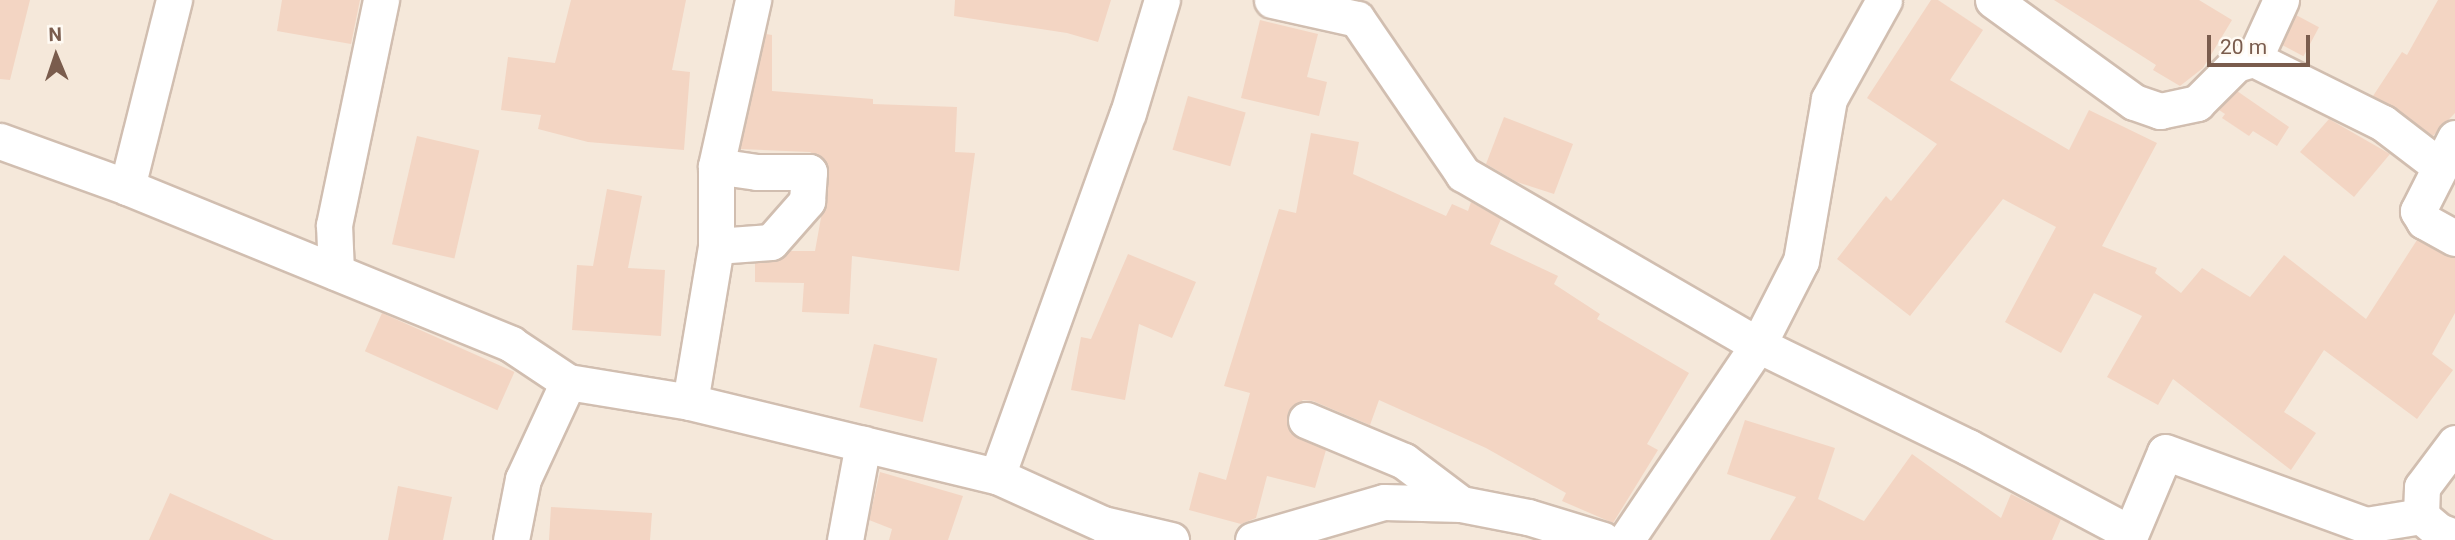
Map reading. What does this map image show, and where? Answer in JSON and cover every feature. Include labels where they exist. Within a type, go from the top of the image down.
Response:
[{"type":"street","points":[[127,187],[174,0]]},
{"type":"street","points":[[336,272],[334,225],[381,0]]},
{"type":"street","points":[[690,402],[716,246],[716,166],[753,0]]},
{"type":"street","points":[[997,476],[1128,113],[1162,0]]},
{"type":"street","points":[[1272,0],[1357,19],[1463,174],[1758,345],[1968,447],[2129,536],[2165,452],[2366,525],[2421,516],[2439,531],[2455,537]]},
{"type":"street","points":[[1626,540],[1758,345],[1801,261],[1829,99],[1884,0]]},
{"type":"street","points":[[1993,0],[2134,102],[2160,111],[2197,103],[2236,64],[2253,59],[2447,152],[2417,211],[2424,221],[2455,238]]},
{"type":"street","points":[[2253,59],[2281,0]]},
{"type":"street","points":[[0,141],[127,187],[511,344],[568,382],[690,402],[997,476],[1098,532],[1171,540]]},
{"type":"street","points":[[716,166],[757,172],[809,172],[807,201],[771,242],[716,246]]},
{"type":"street","points":[[511,540],[523,478],[568,382]]},
{"type":"street","points":[[1307,420],[1404,461],[1461,504]]},
{"type":"street","points":[[2421,516],[2422,486],[2455,443]]},
{"type":"street","points":[[845,540],[863,444]]},
{"type":"street","points":[[1253,540],[1384,502],[1461,504],[1528,517],[1604,540]]},
{"type":"shaded area","points":[[0,0],[2455,0],[2455,540],[0,540]]},
{"type":"building","points":[[0,0],[30,0],[10,80],[0,79]]},
{"type":"building","points":[[282,0],[360,0],[351,44],[277,31]]},
{"type":"building","points":[[571,0],[686,0],[672,70],[690,72],[684,150],[588,142],[538,129],[541,115],[501,110],[508,57],[555,63]]},
{"type":"building","points":[[955,0],[1111,0],[1098,42],[1067,33],[954,16]]},
{"type":"building","points":[[1931,0],[1938,0],[1983,30],[1950,80],[2069,150],[2089,110],[2157,143],[2102,246],[2157,268],[2155,273],[2181,293],[2202,268],[2250,297],[2284,255],[2366,319],[2417,240],[2455,258],[2455,313],[2432,354],[2453,370],[2417,419],[2324,350],[2284,412],[2316,433],[2291,470],[2173,379],[2158,405],[2107,377],[2142,316],[2094,293],[2061,353],[2005,322],[2056,227],[2003,199],[1910,316],[1837,259],[1886,196],[1891,201],[1937,144],[1867,98]]},
{"type":"building","points":[[2054,0],[2199,0],[2232,20],[2203,68],[2180,86],[2153,70],[2156,65]]},
{"type":"building","points":[[2438,0],[2455,0],[2455,113],[2433,136],[2373,96],[2402,52],[2407,55]]},
{"type":"building","points":[[2296,15],[2319,27],[2303,56],[2281,44]]},
{"type":"building","points":[[1260,20],[1318,34],[1307,77],[1327,82],[1319,116],[1241,98]]},
{"type":"building","points":[[766,34],[772,35],[772,91],[873,99],[873,104],[957,107],[955,152],[975,153],[959,271],[852,256],[849,314],[802,312],[804,283],[755,282],[755,263],[773,262],[790,251],[815,251],[829,173],[826,162],[810,152],[740,149]]},
{"type":"building","points":[[2237,91],[2289,127],[2277,146],[2253,131],[2249,136],[2222,118],[2225,114],[2219,110]]},
{"type":"building","points":[[1188,96],[1246,113],[1230,166],[1173,150]]},
{"type":"building","points":[[1504,117],[1573,144],[1554,194],[1517,182],[1486,164]]},
{"type":"building","points":[[2329,119],[2390,154],[2354,197],[2300,152]]},
{"type":"building","points":[[1311,133],[1359,142],[1353,174],[1446,216],[1452,204],[1468,211],[1471,202],[1501,219],[1490,244],[1558,276],[1554,284],[1600,314],[1597,319],[1689,373],[1647,444],[1658,450],[1613,523],[1562,501],[1566,493],[1486,448],[1379,400],[1370,425],[1313,401],[1303,400],[1288,412],[1290,433],[1326,450],[1315,488],[1267,476],[1256,518],[1241,524],[1189,510],[1199,472],[1226,480],[1250,393],[1224,386],[1279,209],[1296,213]]},
{"type":"building","points":[[417,136],[479,150],[454,259],[392,244]]},
{"type":"building","points":[[607,189],[642,196],[628,268],[665,270],[661,336],[572,330],[577,265],[593,266]]},
{"type":"building","points":[[1128,254],[1196,282],[1172,338],[1139,324],[1125,400],[1071,390],[1081,337],[1091,339]]},
{"type":"building","points":[[382,313],[514,372],[497,410],[365,351]]},
{"type":"building","points":[[874,344],[937,359],[923,422],[859,407]]},
{"type":"building","points":[[1745,420],[1835,448],[1818,499],[1864,521],[1912,454],[2001,518],[2011,494],[2061,519],[2052,540],[1770,540],[1796,497],[1727,474]]},
{"type":"building","points":[[880,472],[963,496],[948,540],[889,540],[892,529],[869,520]]},
{"type":"building","points":[[398,486],[452,497],[443,540],[388,540]]},
{"type":"building","points":[[170,493],[274,540],[149,540]]},
{"type":"building","points":[[551,507],[652,513],[650,540],[549,540]]}]
